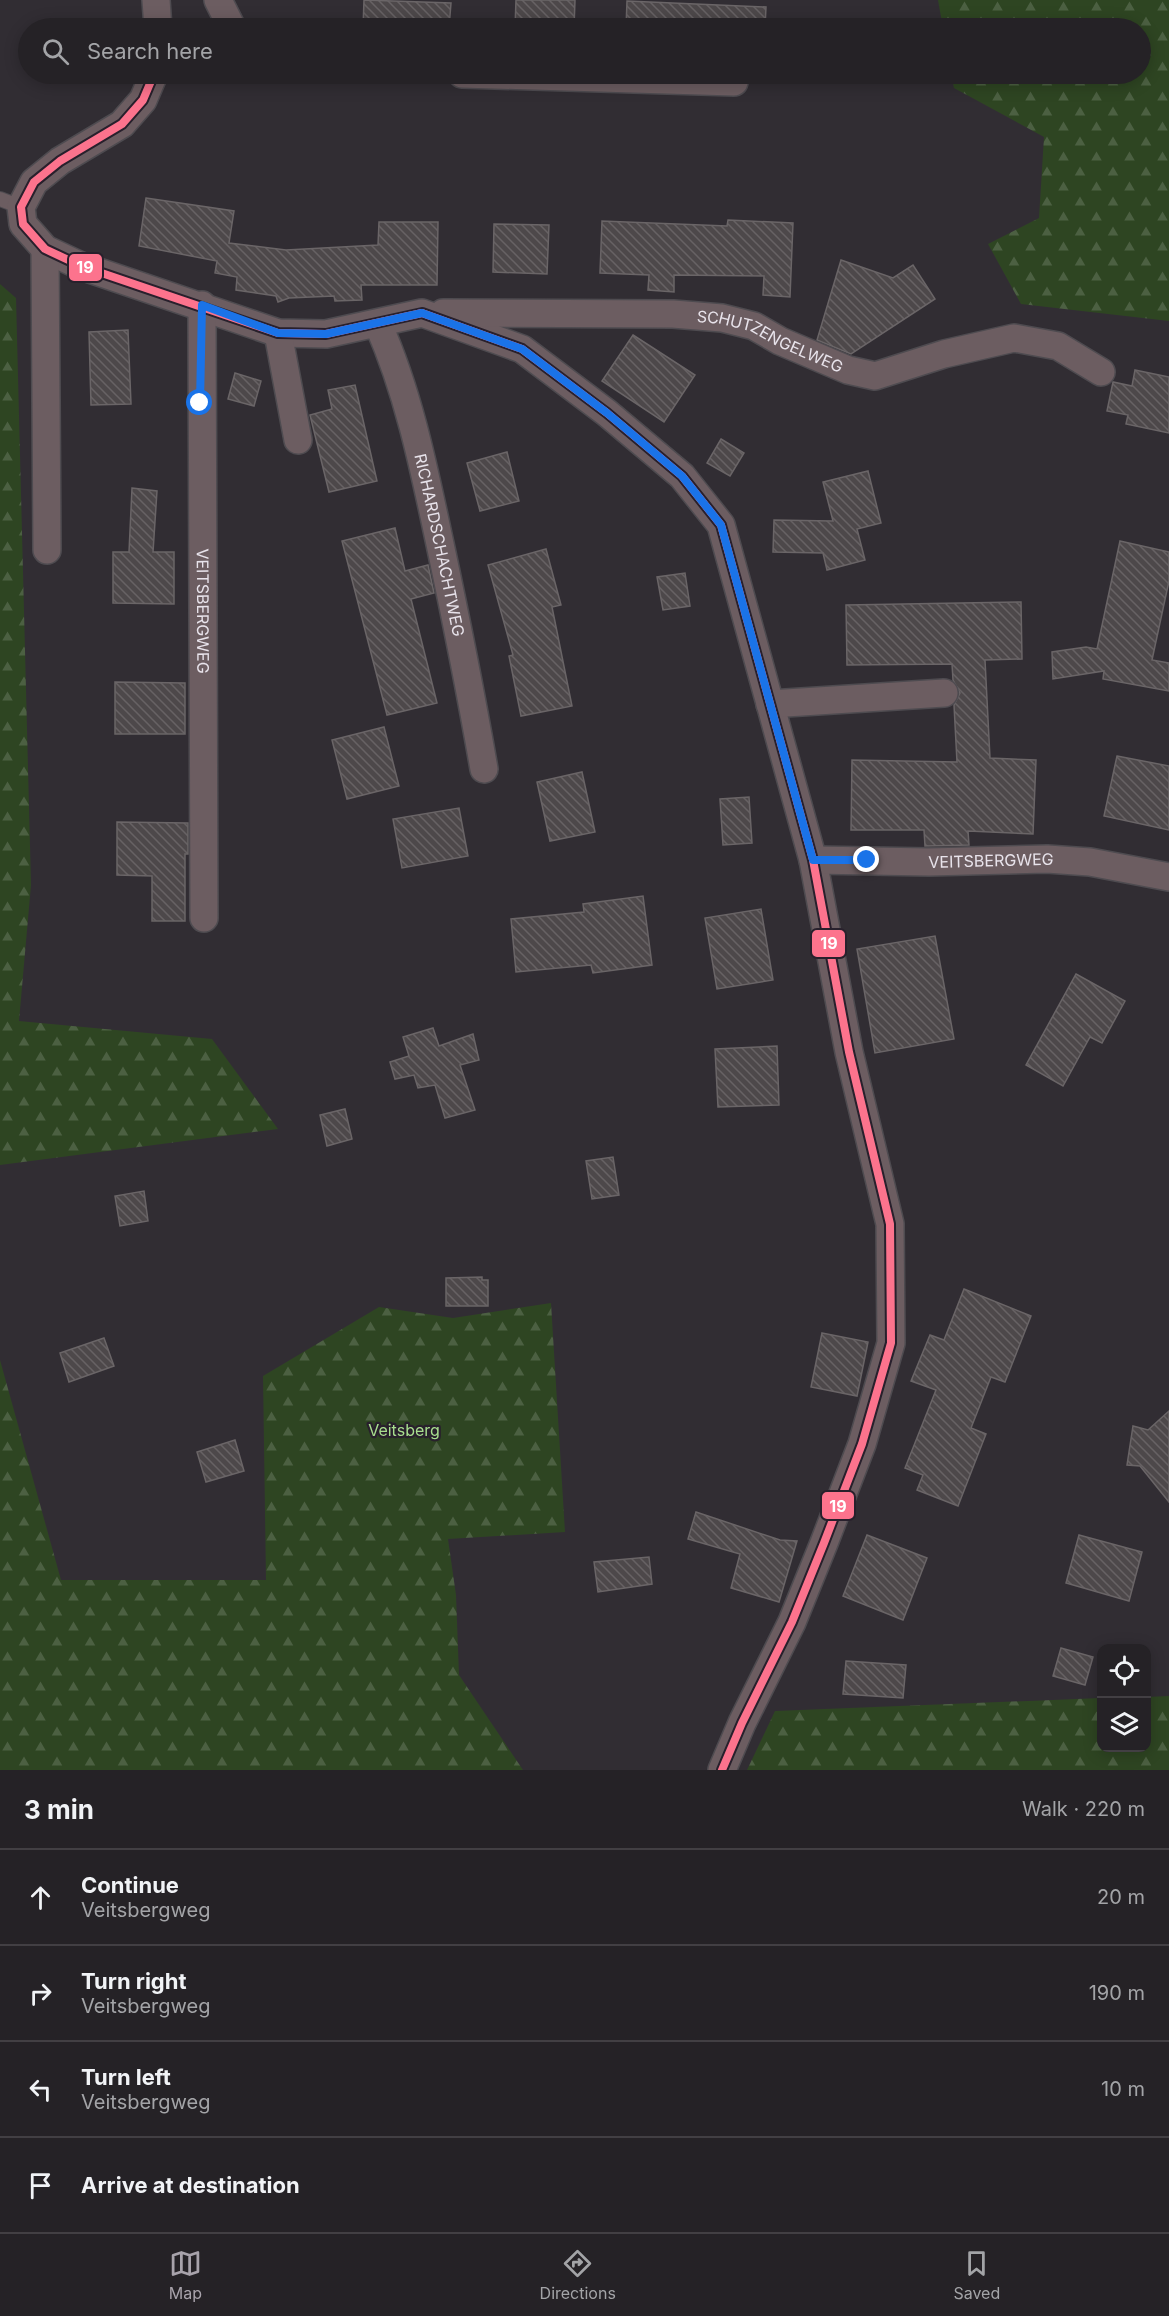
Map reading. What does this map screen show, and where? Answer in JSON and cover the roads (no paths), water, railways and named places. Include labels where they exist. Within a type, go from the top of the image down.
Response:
[{"type":"street","points":[[156,0],[157,18]]},
{"type":"street","points":[[218,0],[227,18]]},
{"type":"street","points":[[150,84],[143,100],[122,124],[60,161],[10,203],[23,224],[45,249],[81,266],[202,305],[278,333],[326,334],[422,313],[522,349],[607,413],[682,476],[721,525],[813,860],[849,1052],[891,1224],[891,1343],[862,1444],[792,1622],[742,1723],[722,1770]]},
{"type":"street","points":[[45,249],[47,550]]},
{"type":"street","name":"VEITSBERGWEG","points":[[202,305],[204,918]]},
{"type":"street","name":"SCHUTZENGELWEG","points":[[422,313],[673,314],[722,318],[754,326],[780,341],[848,370],[875,376],[944,354],[1014,338],[1058,346],[1101,372]]},
{"type":"street","name":"RICHARDSCHACHTWEG","points":[[378,324],[397,368],[425,476],[471,690],[484,769]]},
{"type":"street","points":[[278,333],[298,440]]},
{"type":"street","points":[[770,704],[944,693]]},
{"type":"street","name":"VEITSBERGWEG","points":[[813,860],[929,862],[1047,859],[1090,862],[1169,877]]},
{"type":"park label","name":"Veitsberg","points":[[404,1430]]}]
